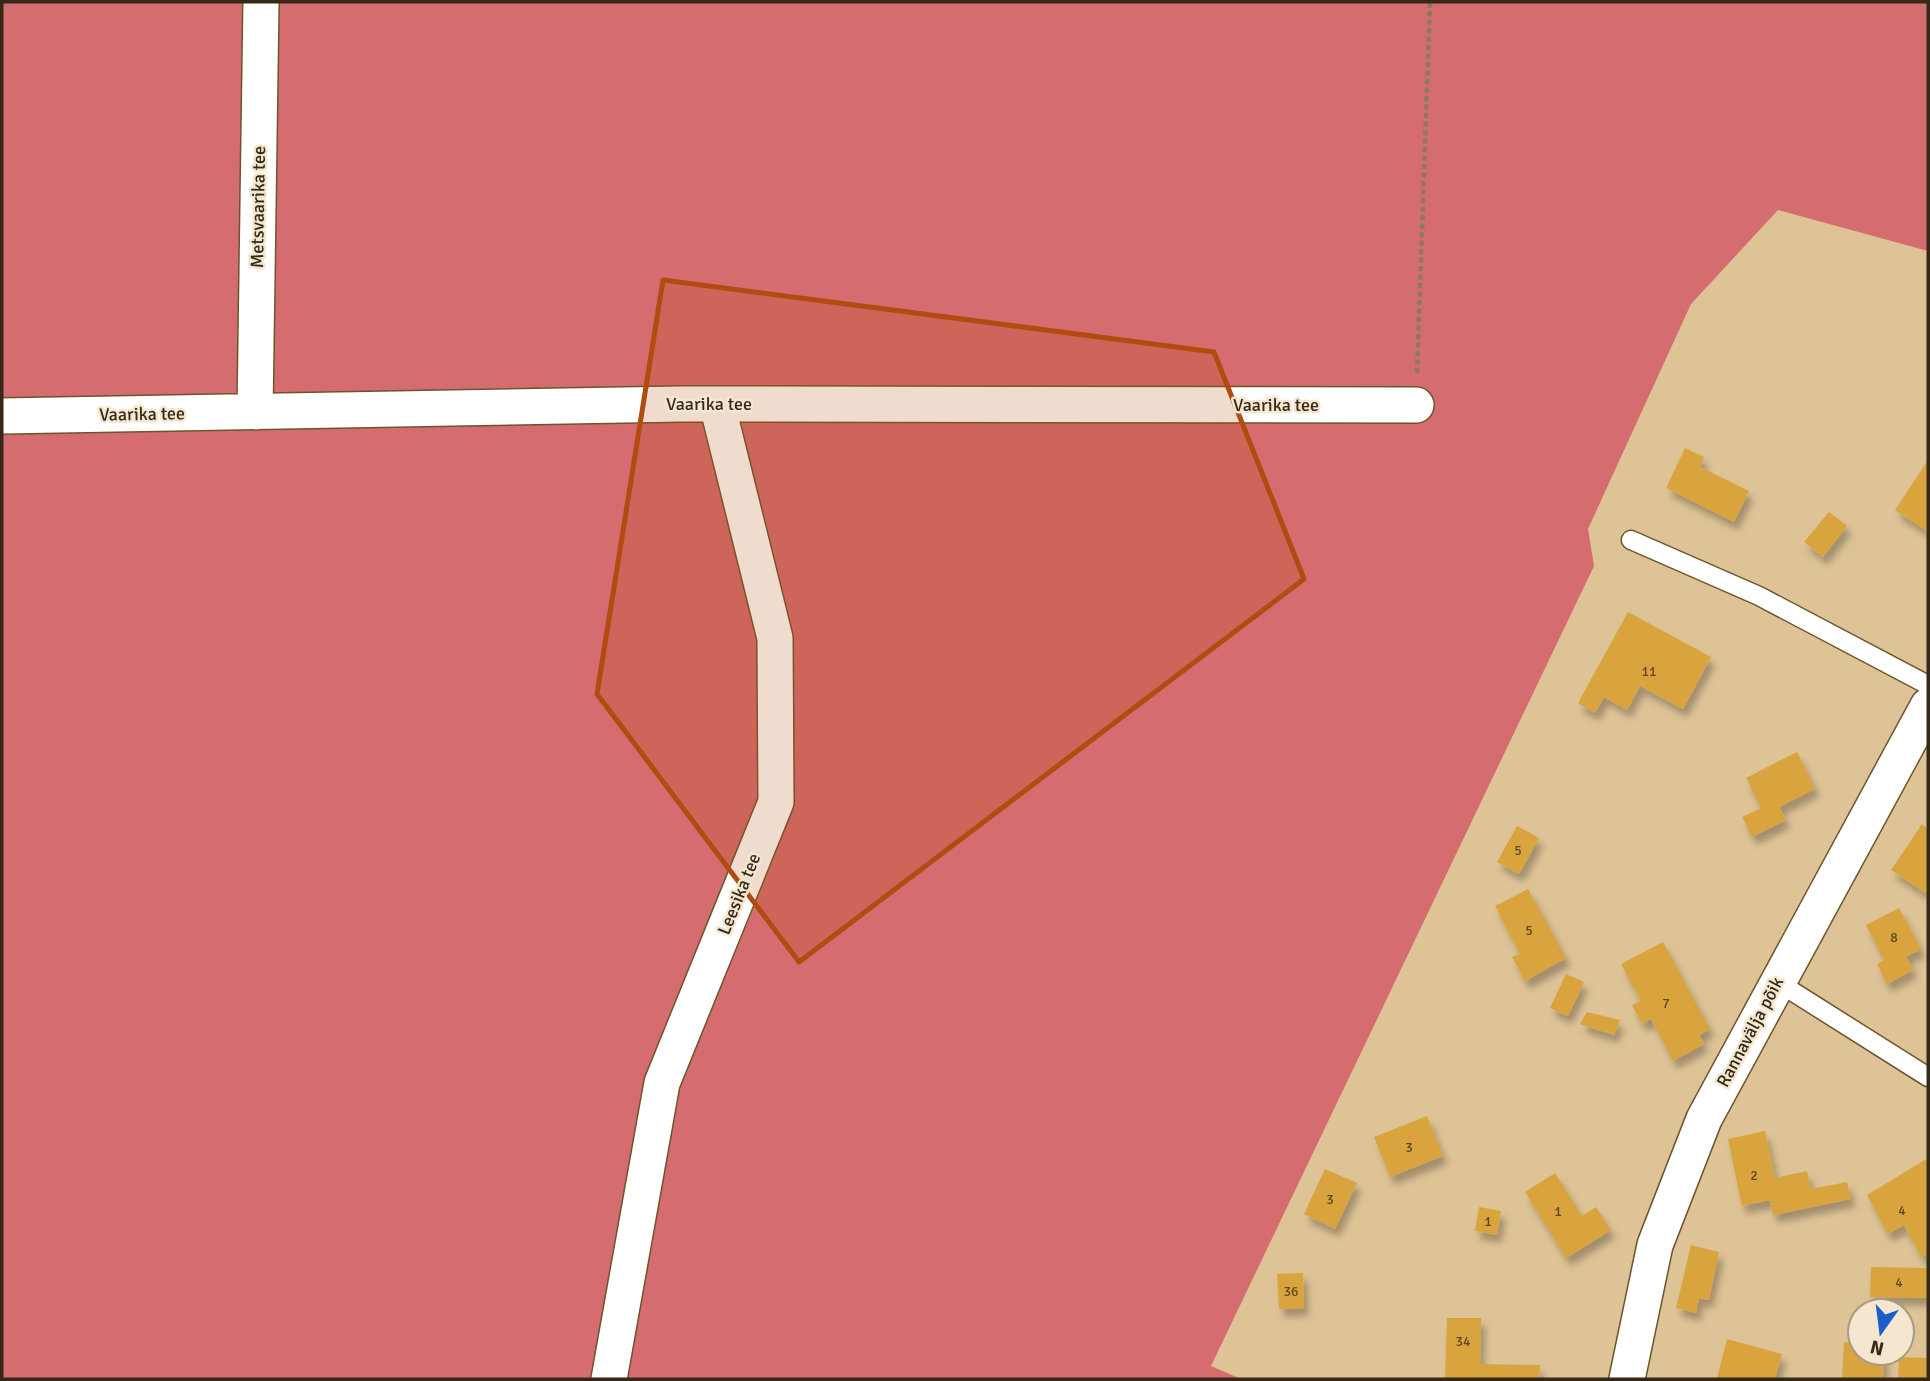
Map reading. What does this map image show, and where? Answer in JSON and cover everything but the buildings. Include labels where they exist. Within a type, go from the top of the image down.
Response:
[{"type":"street","name":"Metsvaarika tee","points":[[255,412],[261,2]]},
{"type":"street","name":"Vaarika tee","points":[[2,416],[718,404],[1416,405]]},
{"type":"street","name":"Leesika tee","points":[[609,1379],[662,1083],[776,802],[775,638],[718,404]]},
{"type":"street","name":"Rannavälja põik","points":[[1627,1379],[1655,1245],[1704,1119],[1776,981],[1928,706]]},
{"type":"lane","points":[[1630,540],[1759,596],[1928,685]]},
{"type":"lane","points":[[1776,981],[1928,1077]]},
{"type":"path","points":[[1416,405],[1430,2]]},
{"type":"highlighted area","points":[[663,280],[1214,352],[1304,579],[799,962],[597,694]]},
{"type":"shaded area","points":[[2,2],[1928,2],[1928,251],[1778,210],[1691,304],[1588,529],[1594,566],[1211,1366],[1241,1379],[2,1379]]}]
